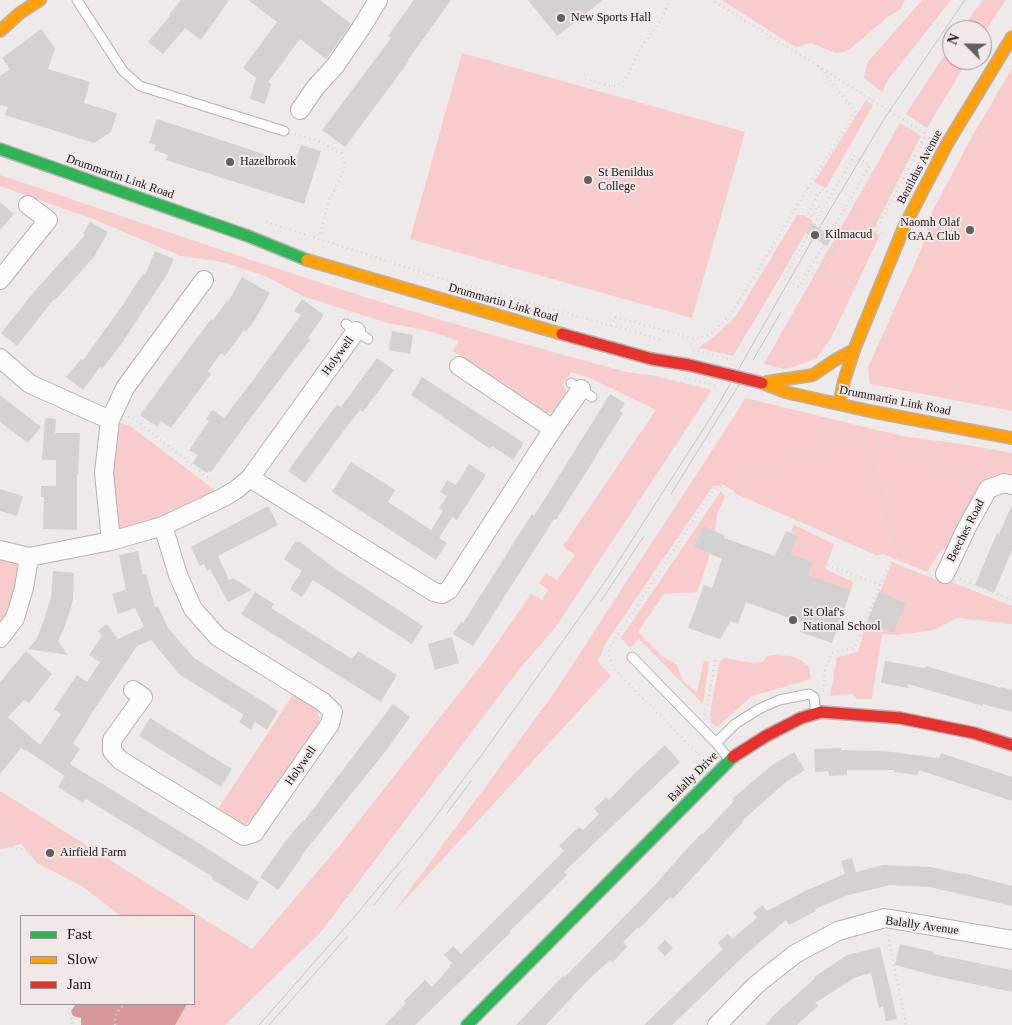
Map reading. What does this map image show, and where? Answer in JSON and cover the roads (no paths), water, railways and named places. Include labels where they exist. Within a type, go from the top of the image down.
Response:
[{"type":"street","points":[[0,31],[20,13],[40,0]]},
{"type":"street","points":[[300,110],[315,88],[335,66],[361,28],[375,1]]},
{"type":"street","name":"Benildus Avenue","points":[[839,404],[854,350],[904,227],[947,144],[1012,37]]},
{"type":"street","name":"Drummartin Link Road","points":[[0,149],[248,236],[298,257],[348,273],[652,359],[689,365],[762,382],[785,392],[864,410],[1012,438]]},
{"type":"street","points":[[1,278],[48,220],[28,205]]},
{"type":"street","points":[[111,541],[104,473],[110,420],[125,388],[204,280]]},
{"type":"street","name":"Holywell","points":[[0,550],[29,557],[111,541],[163,526],[238,489],[250,478],[357,331]]},
{"type":"street","points":[[762,382],[798,378],[812,374],[854,350]]},
{"type":"street","points":[[0,358],[30,384],[110,420]]},
{"type":"street","points":[[459,366],[553,429]]},
{"type":"street","points":[[250,478],[434,592],[442,594],[448,590],[553,429],[581,390]]},
{"type":"street","name":"Beeches Road","points":[[945,574],[966,529],[988,489],[1004,483],[1012,485]]},
{"type":"street","name":"Holywell","points":[[133,690],[143,697],[112,740],[112,751],[120,760],[244,836],[254,833],[330,724],[332,712],[323,702],[218,637],[194,609],[178,575],[163,526]]},
{"type":"street","points":[[0,638],[15,618],[24,588],[29,557]]},
{"type":"street","name":"Balally Drive","points":[[467,1025],[729,760],[766,736],[801,718],[819,713],[900,718],[974,732],[1012,745]]},
{"type":"street","name":"Balally Avenue","points":[[717,1025],[756,985],[794,954],[838,931],[885,918],[1012,940]]},
{"type":"lane","points":[[77,0],[123,71],[140,86],[284,131]]},
{"type":"lane","points":[[632,657],[716,743],[729,760]]},
{"type":"lane","points":[[716,743],[735,724],[778,700],[809,694],[814,697],[819,713]]},
{"type":"tram line","points":[[259,1025],[356,915],[421,836],[486,749],[609,576],[713,414],[815,235],[884,119],[965,0]]},
{"type":"tram line","points":[[753,360],[781,312]]},
{"type":"tram line","points":[[671,494],[745,375]]},
{"type":"tram line","points":[[601,601],[644,536]]},
{"type":"tram line","points":[[447,813],[471,781]]},
{"type":"tram line","points":[[374,905],[402,870]]},
{"type":"tram line","points":[[269,1025],[348,936]]},
{"type":"place","name":"New Sports Hall","points":[[561,18]]},
{"type":"place","name":"Hazelbrook","points":[[230,162]]},
{"type":"place","name":"St Benildus College","points":[[588,180]]},
{"type":"place","name":"Naomh Olaf GAA Club","points":[[970,230]]},
{"type":"place","name":"Kilmacud","points":[[815,235]]},
{"type":"place","name":"St Olaf's National School","points":[[793,620]]},
{"type":"place","name":"Airfield Farm","points":[[50,853]]}]
